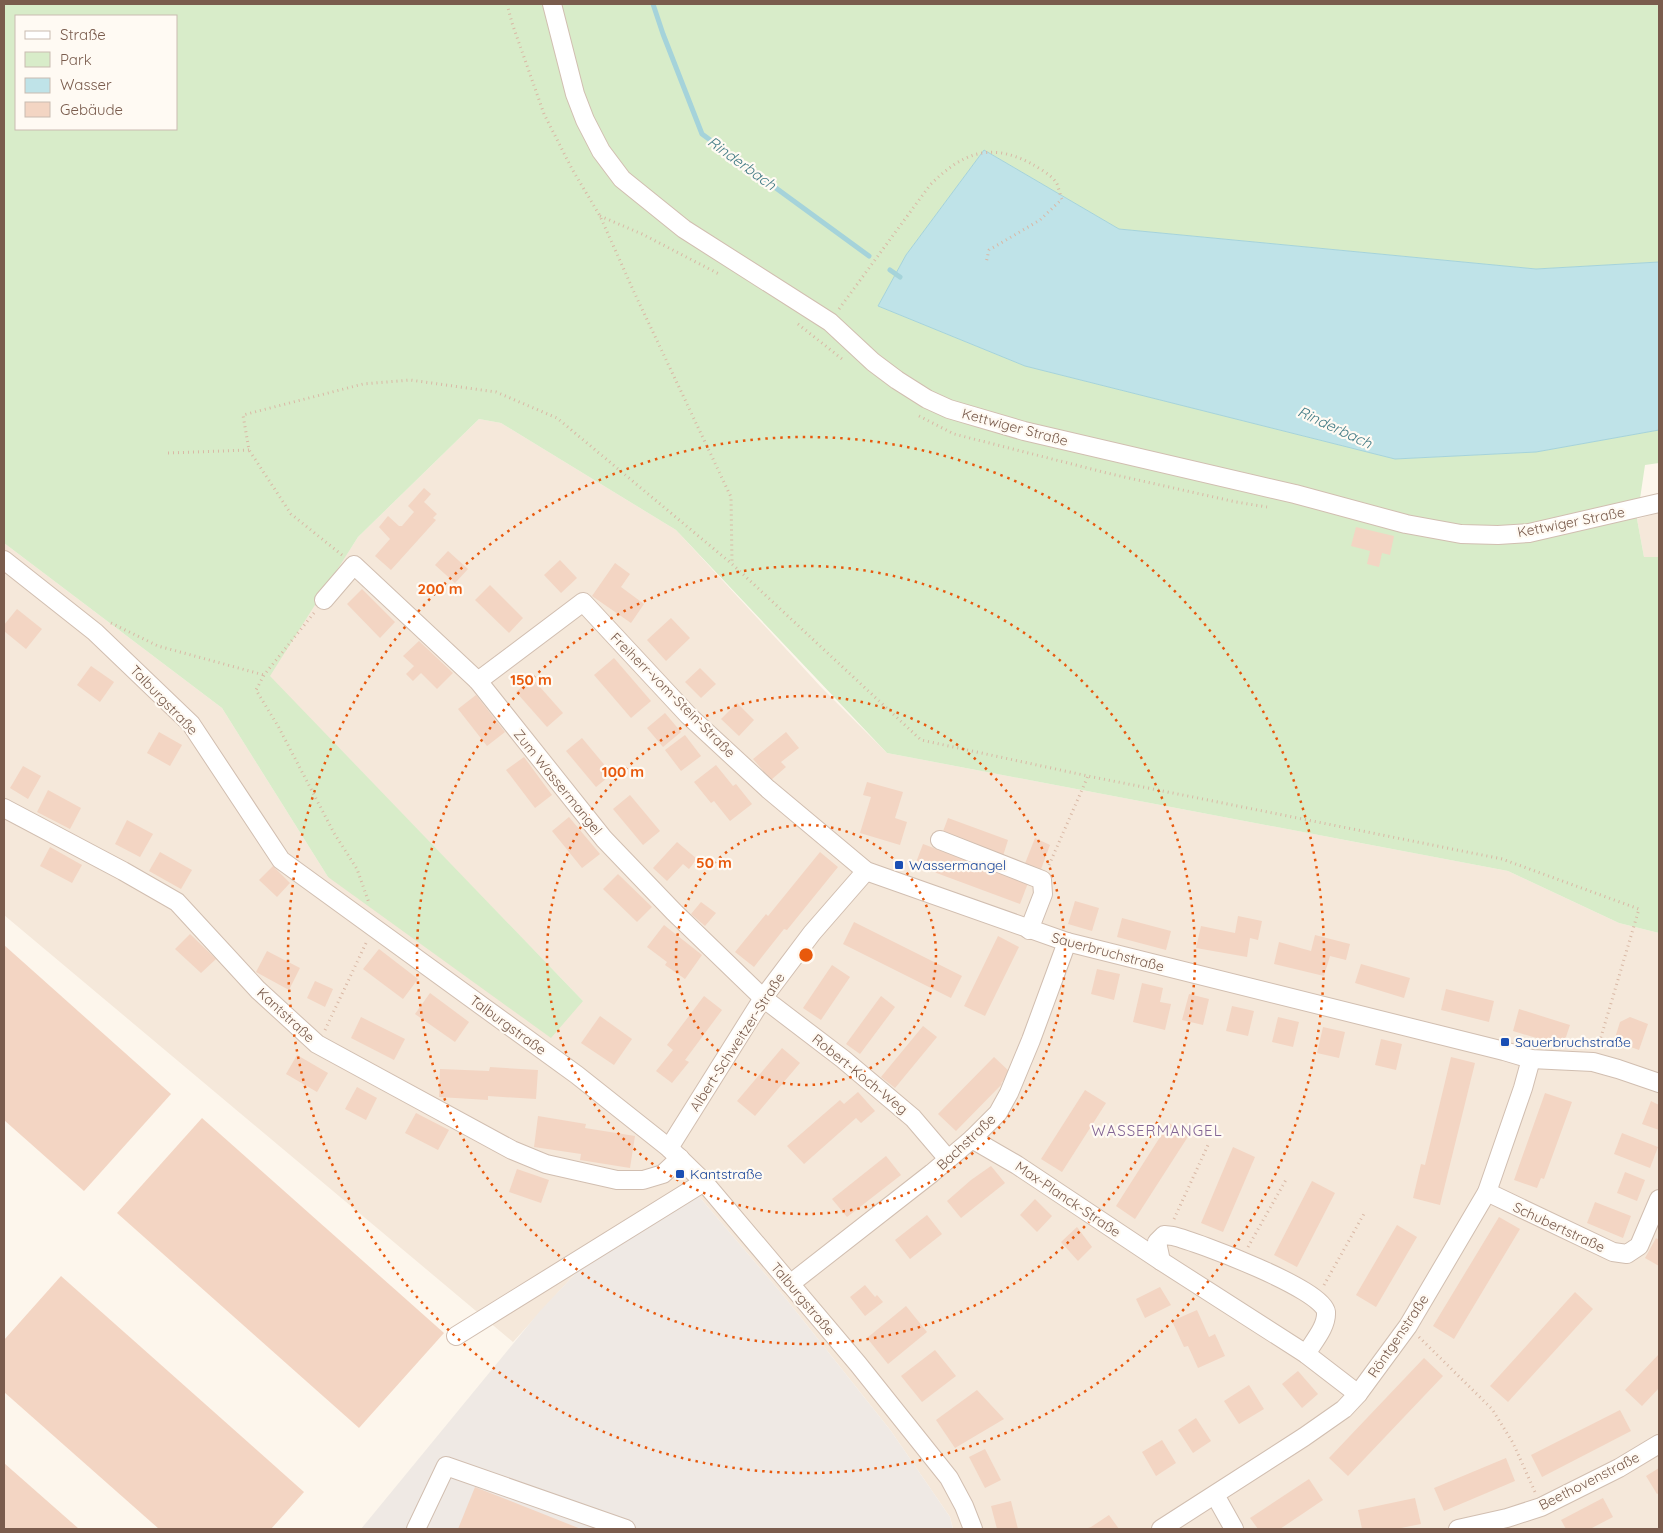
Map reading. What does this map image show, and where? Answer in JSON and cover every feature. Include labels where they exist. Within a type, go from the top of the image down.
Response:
[{"type":"street","name":"Kettwiger Straße","points":[[552,4],[576,94],[585,120],[601,151],[622,179],[684,229],[830,322],[873,362],[897,380],[934,402],[976,418],[1024,431],[1295,494],[1406,524],[1461,534],[1498,535],[1530,533],[1659,503]]},
{"type":"street","name":"Talburgstraße","points":[[4,560],[95,632],[191,724],[281,860],[577,1075],[674,1153],[704,1182],[858,1364],[949,1478],[964,1506],[973,1529]]},
{"type":"street","points":[[324,600],[354,565]]},
{"type":"street","name":"Zum Wassermangel","points":[[354,565],[478,682],[604,839],[674,912],[763,998]]},
{"type":"street","name":"Freiherr-vom-Stein-Straße","points":[[478,682],[583,602],[690,716],[768,789],[866,871]]},
{"type":"street","name":"Kantstraße","points":[[4,808],[177,902],[258,990],[317,1044],[512,1150],[546,1164],[617,1180],[643,1180],[663,1174],[674,1153]]},
{"type":"street","points":[[940,840],[1042,880],[1043,894],[1029,930]]},
{"type":"street","name":"Sauerbruchstraße","points":[[866,871],[981,910],[1029,930],[1067,942],[1530,1059],[1593,1062],[1659,1083]]},
{"type":"street","name":"Albert-Schweitzer-Straße","points":[[674,1153],[763,998],[812,933],[866,871]]},
{"type":"street","name":"Bachstraße","points":[[790,1284],[948,1159],[972,1139],[998,1113],[1009,1093],[1031,1040],[1067,942]]},
{"type":"street","name":"Robert-Koch-Weg","points":[[763,998],[843,1059],[913,1118],[948,1159]]},
{"type":"street","name":"Röntgenstraße","points":[[1162,1529],[1336,1414],[1358,1394],[1408,1326],[1487,1192],[1523,1088],[1530,1059]]},
{"type":"street","name":"Max-Planck-Straße","points":[[972,1139],[1017,1165],[1161,1261],[1306,1354],[1358,1394]]},
{"type":"street","points":[[456,1336],[704,1182]]},
{"type":"street","name":"Schubertstraße","points":[[1487,1192],[1613,1252],[1627,1254],[1640,1246],[1659,1199]]},
{"type":"street","points":[[1161,1261],[1157,1242],[1164,1235],[1173,1236],[1242,1260],[1312,1295],[1322,1304],[1326,1312],[1324,1324],[1306,1354]]},
{"type":"street","name":"Beethovenstraße","points":[[1458,1529],[1507,1518],[1541,1507],[1619,1468],[1659,1444]]},
{"type":"street","points":[[416,1529],[446,1466],[626,1529]]},
{"type":"street","points":[[1215,1495],[1234,1529]]},
{"type":"path","points":[[507,4],[544,114],[572,169],[600,216],[730,497],[732,564]]},
{"type":"path","points":[[849,293],[930,185],[947,168],[968,156],[991,151],[1017,156],[1042,170],[1057,183],[1062,199],[1040,220],[989,250],[986,263]]},
{"type":"path","points":[[354,565],[291,514],[249,450],[243,415],[363,384],[410,380],[496,392],[557,418],[732,564],[922,740],[1088,776],[1502,859],[1639,909],[1593,1062]]},
{"type":"path","points":[[168,453],[249,450]]},
{"type":"path","points":[[317,1044],[376,921],[357,869],[334,833],[278,726],[256,690],[264,675],[324,600]]},
{"type":"path","points":[[107,620],[158,646],[264,675]]},
{"type":"path","points":[[1042,880],[1088,776]]},
{"type":"path","points":[[1173,1236],[1172,1223],[1208,1145]]},
{"type":"path","points":[[1242,1260],[1287,1178]]},
{"type":"path","points":[[1316,1299],[1365,1212]]},
{"type":"path","points":[[1408,1326],[1492,1409],[1513,1443],[1541,1507]]},
{"type":"shaded area","points":[[479,419],[501,423],[676,530],[821,687],[887,753],[1508,871],[1619,923],[1659,933],[1659,1529],[953,1529],[950,1517],[891,1431],[783,1295],[697,1194],[592,1255],[513,1342],[4,915],[4,543],[222,708],[328,877],[583,1001],[269,676],[358,537]]},
{"type":"shaded area","points":[[1659,513],[1659,557],[1644,557],[1637,519]]},
{"type":"shaded area","points":[[697,1194],[783,1295],[891,1431],[950,1517],[953,1529],[361,1529],[540,1311],[594,1254]]},
{"type":"green space","points":[[4,4],[1659,4],[1659,262],[1536,269],[1119,229],[984,150],[906,255],[878,306],[1025,366],[1395,459],[1536,452],[1659,430],[1659,463],[1645,465],[1637,519],[1644,557],[1659,557],[1659,933],[1619,923],[1508,871],[887,753],[676,530],[501,423],[479,419],[358,537],[270,676],[583,1001],[551,1038],[328,877],[222,708],[4,543]]},
{"type":"water","points":[[984,150],[1119,229],[1536,269],[1659,262],[1659,430],[1536,452],[1395,459],[1025,366],[878,306],[906,255]]},
{"type":"building","points":[[424,488],[431,494],[424,502],[437,514],[433,518],[436,520],[391,570],[375,556],[390,539],[379,527],[388,516],[399,526],[402,526],[414,512],[408,506]]},
{"type":"building","points":[[1356,527],[1394,536],[1390,555],[1382,553],[1379,567],[1367,564],[1370,551],[1351,546]]},
{"type":"building","points":[[448,551],[468,569],[455,583],[435,565]]},
{"type":"building","points":[[560,560],[577,578],[561,593],[544,575]]},
{"type":"building","points":[[615,563],[630,574],[621,587],[644,604],[631,623],[592,596]]},
{"type":"building","points":[[490,585],[523,618],[509,633],[475,600]]},
{"type":"building","points":[[362,589],[395,622],[380,638],[347,604]]},
{"type":"building","points":[[17,609],[42,629],[26,649],[4,631],[4,625]]},
{"type":"building","points":[[671,618],[690,638],[666,661],[647,640]]},
{"type":"building","points":[[419,641],[453,673],[437,689],[421,673],[413,681],[406,674],[414,666],[403,656]]},
{"type":"building","points":[[614,658],[651,701],[631,718],[594,675]]},
{"type":"building","points":[[91,666],[114,682],[100,702],[77,685]]},
{"type":"building","points":[[700,668],[716,684],[701,698],[685,682]]},
{"type":"building","points":[[532,678],[563,713],[547,727],[516,692]]},
{"type":"building","points":[[476,695],[505,732],[487,746],[458,709]]},
{"type":"building","points":[[737,703],[754,720],[739,736],[721,719]]},
{"type":"building","points":[[665,713],[681,732],[663,747],[647,728]]},
{"type":"building","points":[[159,732],[182,745],[170,766],[147,753]]},
{"type":"building","points":[[786,732],[799,748],[781,762],[786,767],[771,780],[753,759]]},
{"type":"building","points":[[685,735],[701,756],[681,771],[665,750]]},
{"type":"building","points":[[582,738],[612,774],[596,787],[566,751]]},
{"type":"building","points":[[524,757],[552,795],[535,808],[506,770]]},
{"type":"building","points":[[716,765],[733,786],[736,784],[752,804],[730,821],[714,801],[711,803],[694,782]]},
{"type":"building","points":[[23,766],[41,776],[28,799],[10,788]]},
{"type":"building","points":[[867,782],[903,792],[895,818],[907,822],[900,845],[860,833],[871,797],[863,795]]},
{"type":"building","points":[[48,790],[81,808],[70,829],[37,812]]},
{"type":"building","points":[[630,795],[660,831],[643,845],[613,809]]},
{"type":"building","points":[[569,817],[600,854],[582,868],[552,831]]},
{"type":"building","points":[[948,818],[1008,840],[1003,856],[942,834]]},
{"type":"building","points":[[127,820],[153,834],[140,857],[115,844]]},
{"type":"building","points":[[1035,838],[1050,845],[1040,872],[1024,866]]},
{"type":"building","points":[[677,842],[697,859],[689,869],[683,864],[667,881],[653,868]]},
{"type":"building","points":[[923,844],[1028,883],[1020,904],[915,865]]},
{"type":"building","points":[[50,847],[82,865],[72,883],[40,866]]},
{"type":"building","points":[[160,852],[192,870],[181,889],[149,871]]},
{"type":"building","points":[[820,852],[838,867],[754,967],[735,952],[766,914],[768,916]]},
{"type":"building","points":[[273,866],[290,883],[277,897],[259,880]]},
{"type":"building","points":[[618,874],[652,907],[637,922],[603,889]]},
{"type":"building","points":[[1075,901],[1099,908],[1092,931],[1068,924]]},
{"type":"building","points":[[701,902],[716,913],[705,926],[691,914]]},
{"type":"building","points":[[1238,916],[1262,921],[1258,940],[1250,938],[1247,957],[1196,948],[1201,926],[1235,933]]},
{"type":"building","points":[[1122,918],[1171,931],[1166,950],[1117,937]]},
{"type":"building","points":[[854,922],[962,976],[951,998],[843,944]]},
{"type":"building","points":[[664,925],[702,955],[685,979],[665,965],[667,962],[647,947]]},
{"type":"building","points":[[190,934],[216,959],[201,973],[175,949]]},
{"type":"building","points":[[1315,935],[1350,944],[1346,960],[1330,956],[1324,976],[1274,964],[1279,942],[1311,951]]},
{"type":"building","points":[[998,936],[1019,947],[985,1016],[964,1006]]},
{"type":"building","points":[[4,945],[171,1094],[84,1191],[4,1120]]},
{"type":"building","points":[[379,949],[418,979],[403,999],[363,969]]},
{"type":"building","points":[[267,951],[300,968],[289,990],[256,972]]},
{"type":"building","points":[[1361,964],[1410,978],[1404,998],[1355,983]]},
{"type":"building","points":[[832,965],[850,977],[821,1020],[803,1008]]},
{"type":"building","points":[[1097,969],[1120,974],[1114,1000],[1091,994]]},
{"type":"building","points":[[315,981],[333,989],[325,1007],[307,998]]},
{"type":"building","points":[[1142,983],[1163,988],[1160,1002],[1171,1004],[1165,1030],[1133,1022]]},
{"type":"building","points":[[1446,989],[1494,1001],[1489,1022],[1441,1010]]},
{"type":"building","points":[[430,993],[469,1022],[455,1042],[415,1014]]},
{"type":"building","points":[[1189,994],[1209,999],[1203,1025],[1182,1020]]},
{"type":"building","points":[[704,996],[722,1010],[685,1060],[689,1062],[672,1083],[656,1071],[673,1050],[667,1045]]},
{"type":"building","points":[[881,996],[895,1007],[860,1054],[846,1044]]},
{"type":"building","points":[[1232,1006],[1254,1011],[1248,1036],[1226,1031]]},
{"type":"building","points":[[1519,1009],[1570,1025],[1563,1046],[1513,1031]]},
{"type":"building","points":[[600,1016],[632,1039],[614,1065],[581,1043]]},
{"type":"building","points":[[361,1017],[405,1039],[394,1060],[351,1038]]},
{"type":"building","points":[[1278,1017],[1299,1022],[1293,1047],[1272,1042]]},
{"type":"building","points":[[1630,1017],[1648,1024],[1639,1050],[1614,1041],[1620,1022]]},
{"type":"building","points":[[923,1026],[937,1037],[895,1088],[881,1077]]},
{"type":"building","points":[[1323,1027],[1345,1032],[1339,1058],[1317,1053]]},
{"type":"building","points":[[1381,1039],[1402,1044],[1396,1070],[1375,1065]]},
{"type":"building","points":[[782,1048],[800,1063],[755,1116],[737,1101]]},
{"type":"building","points":[[297,1055],[328,1073],[317,1092],[286,1074]]},
{"type":"building","points":[[994,1057],[1011,1073],[956,1131],[938,1114]]},
{"type":"building","points":[[1451,1057],[1475,1063],[1440,1205],[1413,1198],[1421,1164],[1425,1165]]},
{"type":"building","points":[[490,1067],[538,1070],[536,1099],[488,1096],[488,1100],[439,1097],[440,1069],[489,1071]]},
{"type":"building","points":[[357,1087],[377,1098],[366,1120],[345,1109]]},
{"type":"building","points":[[1085,1090],[1106,1103],[1062,1172],[1041,1159]]},
{"type":"building","points":[[858,1092],[875,1111],[861,1123],[856,1118],[804,1164],[787,1146],[840,1100],[844,1104]]},
{"type":"building","points":[[1545,1093],[1572,1102],[1544,1179],[1541,1178],[1537,1188],[1514,1180]]},
{"type":"building","points":[[1651,1101],[1659,1105],[1659,1130],[1642,1124]]},
{"type":"building","points":[[416,1113],[449,1130],[438,1150],[405,1133]]},
{"type":"building","points":[[538,1116],[586,1124],[585,1128],[635,1136],[630,1168],[580,1160],[581,1154],[534,1147]]},
{"type":"building","points":[[202,1118],[444,1333],[359,1428],[117,1213]]},
{"type":"building","points":[[1169,1123],[1189,1135],[1135,1219],[1116,1206]]},
{"type":"building","points":[[1622,1133],[1658,1147],[1650,1168],[1614,1154]]},
{"type":"building","points":[[1233,1147],[1255,1157],[1223,1232],[1201,1223]]},
{"type":"building","points":[[886,1156],[901,1175],[847,1217],[832,1199]]},
{"type":"building","points":[[991,1166],[1005,1183],[961,1218],[947,1201]]},
{"type":"building","points":[[517,1169],[549,1180],[541,1203],[509,1192]]},
{"type":"building","points":[[1625,1172],[1645,1180],[1637,1201],[1617,1193]]},
{"type":"building","points":[[1312,1181],[1335,1193],[1297,1267],[1274,1255]]},
{"type":"building","points":[[1035,1199],[1052,1216],[1037,1232],[1020,1215]]},
{"type":"building","points":[[1595,1202],[1631,1216],[1623,1238],[1587,1223]]},
{"type":"building","points":[[927,1215],[942,1234],[910,1259],[895,1240]]},
{"type":"building","points":[[1499,1217],[1520,1229],[1454,1339],[1433,1326]]},
{"type":"building","points":[[1397,1225],[1417,1237],[1376,1307],[1356,1295]]},
{"type":"building","points":[[1077,1227],[1092,1247],[1078,1261],[1061,1242]]},
{"type":"building","points":[[1656,1238],[1659,1240],[1659,1266],[1645,1258]]},
{"type":"building","points":[[61,1276],[304,1492],[271,1529],[159,1529],[4,1392],[4,1340]]},
{"type":"building","points":[[865,1285],[875,1297],[877,1295],[883,1302],[865,1316],[850,1297]]},
{"type":"building","points":[[1160,1287],[1171,1305],[1145,1318],[1136,1299]]},
{"type":"building","points":[[1575,1292],[1593,1309],[1508,1402],[1490,1386]]},
{"type":"building","points":[[906,1306],[927,1332],[888,1364],[867,1338]]},
{"type":"building","points":[[1197,1310],[1209,1337],[1215,1334],[1225,1356],[1198,1368],[1188,1346],[1184,1347],[1172,1321]]},
{"type":"building","points":[[935,1350],[956,1376],[922,1402],[901,1376]]},
{"type":"building","points":[[1659,1354],[1659,1388],[1642,1406],[1625,1390]]},
{"type":"building","points":[[1424,1358],[1443,1376],[1348,1476],[1329,1458]]},
{"type":"building","points":[[1298,1371],[1318,1394],[1302,1408],[1282,1384]]},
{"type":"building","points":[[1249,1385],[1264,1409],[1239,1424],[1224,1401]]},
{"type":"building","points":[[977,1390],[1004,1419],[955,1448],[936,1420]]},
{"type":"building","points":[[1620,1410],[1631,1431],[1542,1477],[1531,1455]]},
{"type":"building","points":[[1196,1418],[1211,1441],[1193,1453],[1178,1430]]},
{"type":"building","points":[[1162,1440],[1176,1463],[1156,1476],[1142,1452]]},
{"type":"building","points":[[985,1449],[1001,1480],[985,1488],[969,1457]]},
{"type":"building","points":[[1506,1458],[1515,1481],[1444,1511],[1434,1488]]},
{"type":"building","points":[[4,1463],[79,1529],[4,1529]]},
{"type":"building","points":[[1659,1468],[1659,1493],[1657,1494],[1646,1476]]},
{"type":"building","points":[[1309,1479],[1323,1500],[1280,1529],[1258,1529],[1250,1518]]},
{"type":"building","points":[[475,1487],[581,1529],[458,1529]]},
{"type":"building","points":[[1415,1498],[1421,1524],[1396,1529],[1362,1529],[1358,1510]]},
{"type":"building","points":[[1603,1498],[1613,1517],[1590,1529],[1566,1529],[1561,1520]]},
{"type":"building","points":[[1011,1501],[1018,1529],[997,1529],[991,1506]]},
{"type":"building","points":[[1109,1515],[1119,1529],[1085,1529],[1091,1527]]},
{"type":"waterway","name":"Rinderbach","points":[[653,4],[702,134],[869,256]]},
{"type":"waterway","name":"Rinderbach","points":[[890,270],[900,277]]},
{"type":"place","name":"Wassermangel","points":[[899,865]]},
{"type":"place","name":"Sauerbruchstraße","points":[[1505,1042]]},
{"type":"place","name":"Kantstraße","points":[[680,1174]]},
{"type":"district","name":"WASSERMANGEL","points":[[1157,1130]]}]
